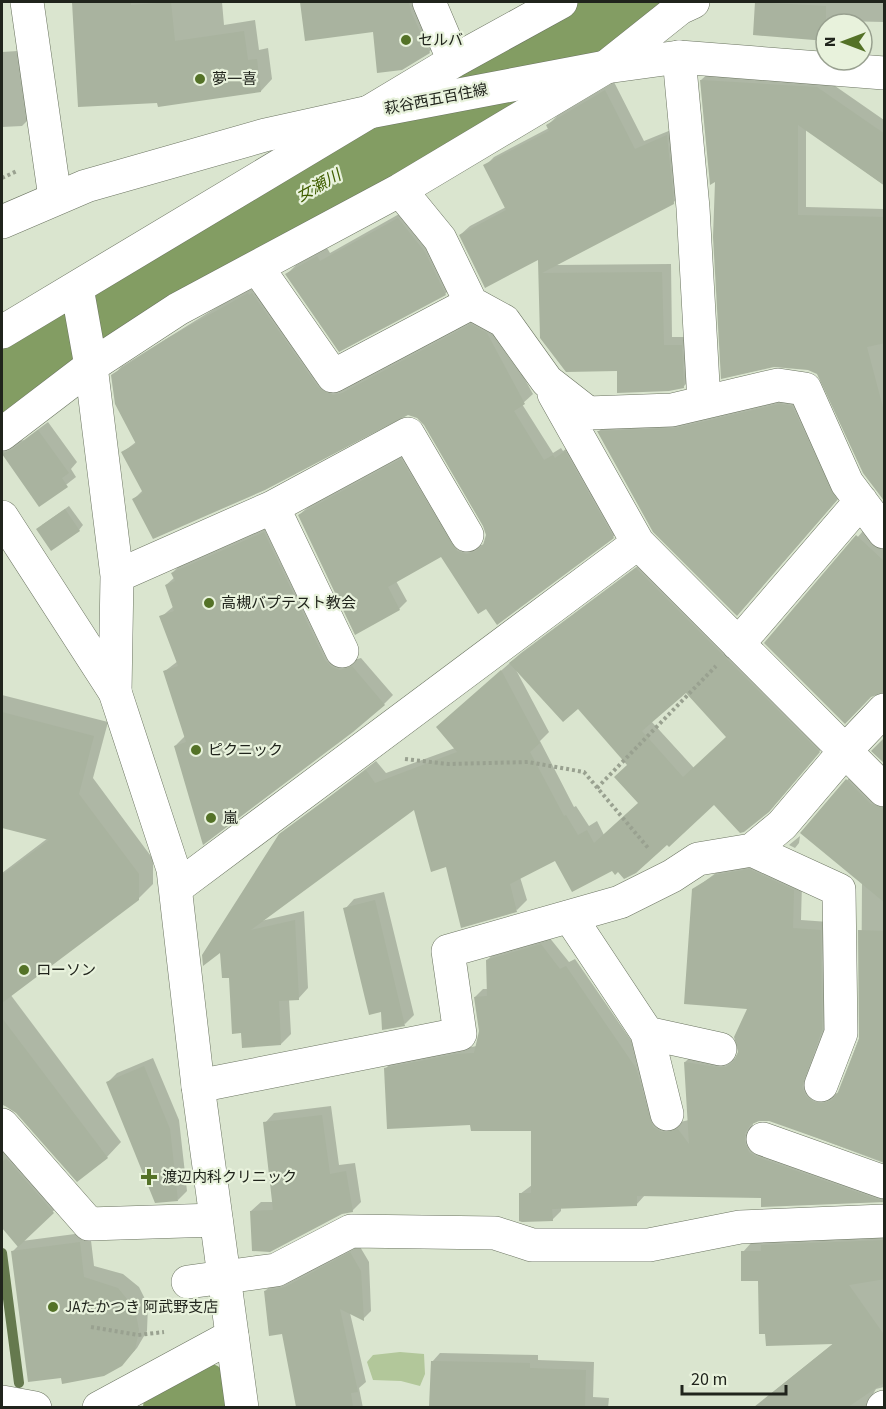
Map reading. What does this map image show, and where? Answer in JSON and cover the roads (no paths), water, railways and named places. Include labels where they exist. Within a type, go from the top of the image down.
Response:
[{"type":"street","points":[[27,2],[55,198]]},
{"type":"street","points":[[429,2],[454,61]]},
{"type":"street","points":[[2,332],[454,61],[561,2]]},
{"type":"street","points":[[2,434],[89,360],[178,309],[400,190],[606,67],[684,4]]},
{"type":"street","points":[[679,57],[693,208],[704,402]]},
{"type":"street","name":"萩谷西五百住線","points":[[2,222],[55,198],[118,175],[200,152],[369,112],[606,67],[679,57],[885,73]]},
{"type":"street","points":[[400,190],[440,238],[471,303],[504,321],[547,381],[638,543],[885,790]]},
{"type":"street","points":[[257,267],[333,376],[471,303]]},
{"type":"street","points":[[76,288],[89,360],[117,576],[115,692]]},
{"type":"street","points":[[547,381],[588,413],[672,410],[778,385],[805,389],[848,483],[885,532]]},
{"type":"street","points":[[117,576],[273,507],[408,434],[467,535]]},
{"type":"street","points":[[738,644],[861,501]]},
{"type":"street","points":[[273,507],[342,651]]},
{"type":"street","points":[[2,517],[115,692],[173,869],[198,1086],[242,1407]]},
{"type":"street","points":[[176,888],[638,543]]},
{"type":"street","points":[[198,1086],[460,1034],[448,951],[620,902],[672,876],[698,859],[752,850],[782,825],[845,751],[885,710]]},
{"type":"street","points":[[752,850],[840,890],[841,1032],[821,1085]]},
{"type":"street","points":[[570,917],[647,1033],[667,1114]]},
{"type":"street","points":[[647,1033],[720,1048]]},
{"type":"street","points":[[2,1125],[88,1224],[216,1220]]},
{"type":"street","points":[[763,1139],[885,1182]]},
{"type":"street","points":[[188,1282],[276,1270],[351,1232],[495,1233],[532,1245],[649,1245],[740,1227],[885,1221]]},
{"type":"street","points":[[99,1407],[232,1336]]},
{"type":"street","points":[[2,1402],[35,1407]]},
{"type":"waterway","name":"女瀬川","points":[[2,383],[115,299],[552,50],[644,2]]},
{"type":"waterway","points":[[2,1253],[19,1383]]},
{"type":"waterway","points":[[174,1408],[202,1393]]},
{"type":"place","name":"セルバ","points":[[406,40]]},
{"type":"place","name":"夢一喜","points":[[200,79]]},
{"type":"place","name":"高槻バプテスト教会","points":[[209,603]]},
{"type":"place","name":"ピクニック","points":[[196,750]]},
{"type":"place","name":"嵐","points":[[211,818]]},
{"type":"place","name":"ローソン","points":[[24,970]]},
{"type":"place","name":"渡辺内科クリニック","points":[[149,1177]]},
{"type":"place","name":"JAたかつき 阿武野支店","points":[[53,1307]]}]
